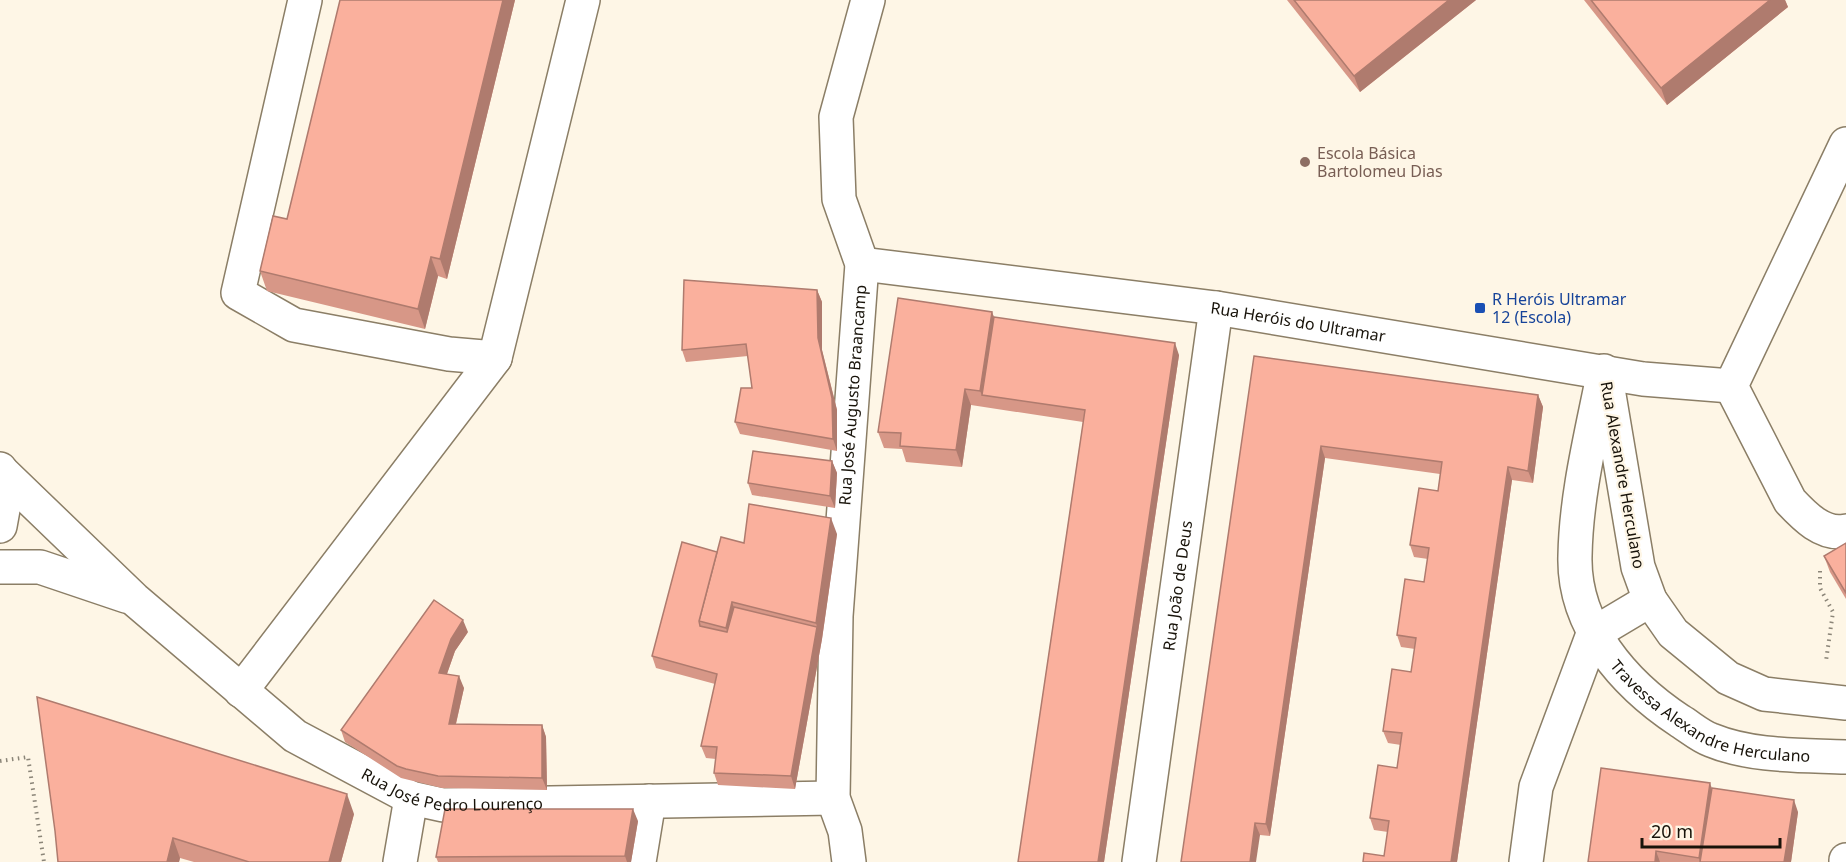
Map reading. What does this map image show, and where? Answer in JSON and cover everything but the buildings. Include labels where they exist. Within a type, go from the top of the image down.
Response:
[{"type":"street","points":[[305,0],[238,292],[294,325],[448,354],[495,358]]},
{"type":"street","points":[[241,691],[495,358],[584,0]]},
{"type":"street","name":"Rua José Augusto Braancamp","points":[[833,798],[836,616],[862,264],[839,199],[836,117],[868,0]]},
{"type":"street","points":[[1846,144],[1731,386],[1790,501],[1820,528],[1846,531]]},
{"type":"street","name":"Rua Heróis do Ultramar","points":[[862,264],[1216,308],[1643,379],[1731,386]]},
{"type":"street","name":"Rua João de Deus","points":[[1139,862],[1216,308]]},
{"type":"street","name":"Rua Alexandre Herculano","points":[[1604,371],[1638,567],[1650,600]]},
{"type":"street","name":"Rua Alexandre Herculano","points":[[1593,634],[1578,592],[1575,556],[1587,459],[1604,371]]},
{"type":"street","points":[[0,470],[4,504],[0,526]]},
{"type":"street","name":"Rua José Pedro Lourenço","points":[[0,470],[134,599],[295,736],[411,798],[443,805],[833,798]]},
{"type":"street","name":"Rua José Pedro Lourenço","points":[[0,567],[40,567],[134,599]]},
{"type":"street","points":[[1526,862],[1536,787],[1593,634],[1650,600]]},
{"type":"street","name":"Travessa Alexandre Herculano","points":[[1650,600],[1673,633],[1728,678],[1764,694],[1846,703]]},
{"type":"street","name":"Travessa Alexandre Herculano","points":[[1593,634],[1623,673],[1658,706],[1710,740],[1734,747],[1786,754],[1846,757]]},
{"type":"street","points":[[400,862],[411,798]]},
{"type":"street","points":[[833,798],[845,831],[849,862]]},
{"type":"street","points":[[639,862],[649,801]]},
{"type":"path","points":[[1820,588],[1833,612],[1828,651]]},
{"type":"path","points":[[0,761],[28,757],[44,862]]},
{"type":"place","name":"Escola Básica Bartolomeu Dias","points":[[1305,162]]},
{"type":"place","name":"R Heróis Ultramar 12 (Escola)","points":[[1480,308]]}]
